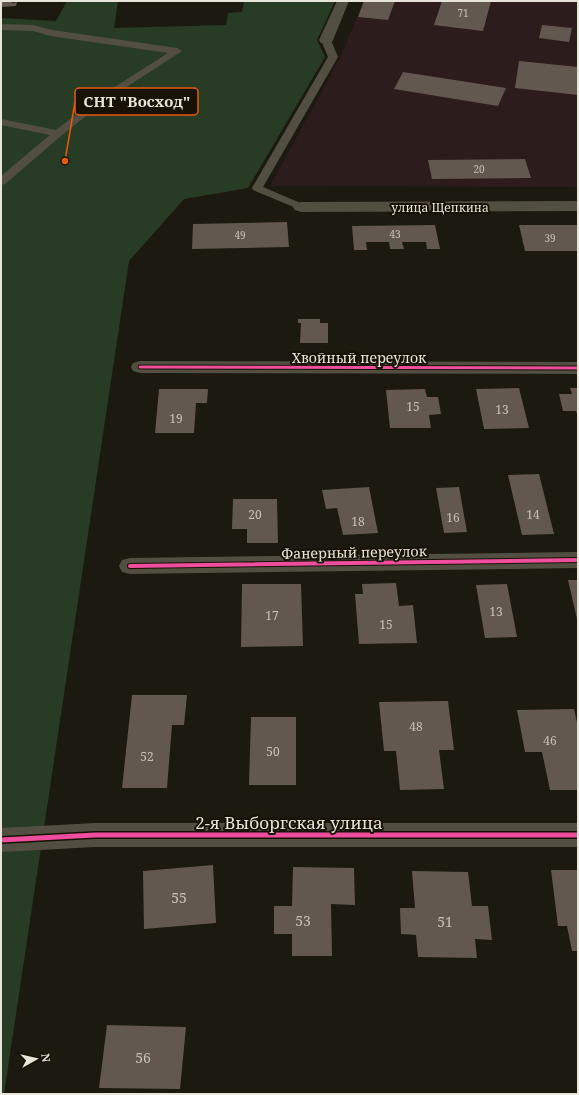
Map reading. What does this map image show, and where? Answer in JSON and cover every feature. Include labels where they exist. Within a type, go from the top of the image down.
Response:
[{"type":"street","points":[[326,40],[343,1]]},
{"type":"street","name":"улица Щепкина","points":[[301,207],[578,206]]},
{"type":"street","name":"Хвойный переулок","points":[[140,367],[578,368]]},
{"type":"street","name":"Фанерный переулок","points":[[130,566],[578,560]]},
{"type":"street","name":"2-я Выборгская улица","points":[[1,840],[95,835],[578,835]]},
{"type":"lane","points":[[1,27],[33,28],[51,33],[177,50],[102,99],[58,133],[1,182]]},
{"type":"lane","points":[[301,207],[258,188],[333,57],[326,40]]},
{"type":"lane","points":[[1,122],[58,133]]},
{"type":"shaded area","points":[[364,1],[578,1],[578,187],[270,186],[340,58]]},
{"type":"green space","points":[[67,1],[118,1],[114,28],[226,25],[228,13],[242,12],[244,1],[335,1],[317,40],[325,57],[248,188],[184,199],[129,261],[4,1094],[1,1094],[1,18],[56,21]]},
{"type":"building","points":[[1,1],[12,1],[12,3],[17,2],[16,6],[1,7]]},
{"type":"building","points":[[364,1],[395,1],[388,20],[358,17]]},
{"type":"building","points":[[442,1],[491,1],[483,31],[434,25]]},
{"type":"building","points":[[542,25],[572,28],[569,42],[539,38]]},
{"type":"building","points":[[519,61],[578,67],[578,95],[515,88]]},
{"type":"building","points":[[403,72],[506,88],[498,106],[394,89]]},
{"type":"building","points":[[525,159],[531,178],[432,179],[428,160]]},
{"type":"building","points":[[287,222],[289,247],[192,249],[193,224]]},
{"type":"building","points":[[435,225],[440,249],[427,249],[426,242],[402,242],[404,249],[390,249],[389,242],[366,242],[367,250],[354,250],[352,226]]},
{"type":"building","points":[[519,225],[578,225],[578,251],[525,251]]},
{"type":"building","points":[[298,319],[320,319],[320,323],[328,323],[328,343],[300,343],[301,323],[298,323]]},
{"type":"building","points":[[519,388],[529,428],[484,429],[476,389]]},
{"type":"building","points":[[570,388],[578,388],[578,417],[576,411],[563,411],[559,394],[572,394]]},
{"type":"building","points":[[159,389],[208,389],[207,403],[196,403],[194,433],[155,433]]},
{"type":"building","points":[[425,389],[427,397],[438,397],[441,414],[429,415],[431,428],[390,428],[386,390]]},
{"type":"building","points":[[539,474],[554,534],[522,535],[508,475]]},
{"type":"building","points":[[369,487],[378,533],[343,535],[337,508],[326,509],[322,490]]},
{"type":"building","points":[[459,487],[467,532],[444,533],[436,488]]},
{"type":"building","points":[[233,499],[277,499],[278,543],[247,543],[247,529],[232,529]]},
{"type":"building","points":[[568,580],[578,580],[578,619],[577,619]]},
{"type":"building","points":[[396,583],[399,606],[413,605],[417,643],[359,644],[355,594],[363,594],[362,584]]},
{"type":"building","points":[[242,584],[301,584],[303,646],[241,647]]},
{"type":"building","points":[[507,584],[517,637],[485,638],[476,585]]},
{"type":"building","points":[[132,695],[187,695],[184,725],[172,725],[167,788],[122,788]]},
{"type":"building","points":[[448,701],[454,750],[439,750],[444,789],[400,790],[396,751],[384,751],[379,702]]},
{"type":"building","points":[[574,709],[578,727],[578,790],[550,790],[542,752],[525,752],[517,710]]},
{"type":"building","points":[[251,717],[296,717],[296,785],[249,785]]},
{"type":"building","points":[[213,865],[216,923],[144,929],[143,871]]},
{"type":"building","points":[[293,867],[354,868],[355,905],[331,904],[332,956],[292,956],[292,934],[274,934],[274,906],[292,906]]},
{"type":"building","points":[[551,870],[578,870],[578,951],[572,951],[567,926],[558,926]]},
{"type":"building","points":[[412,871],[468,872],[472,906],[488,906],[492,940],[475,939],[477,958],[418,957],[416,935],[401,934],[400,908],[415,908]]},
{"type":"building","points":[[107,1025],[186,1027],[180,1089],[99,1088]]},
{"type":"cycle path","points":[[140,367],[578,368]]},
{"type":"cycle path","points":[[130,566],[578,560]]},
{"type":"cycle path","points":[[1,840],[95,835],[578,835]]},
{"type":"place","name":"СНТ \"Восход\"","points":[[65,161]]}]
